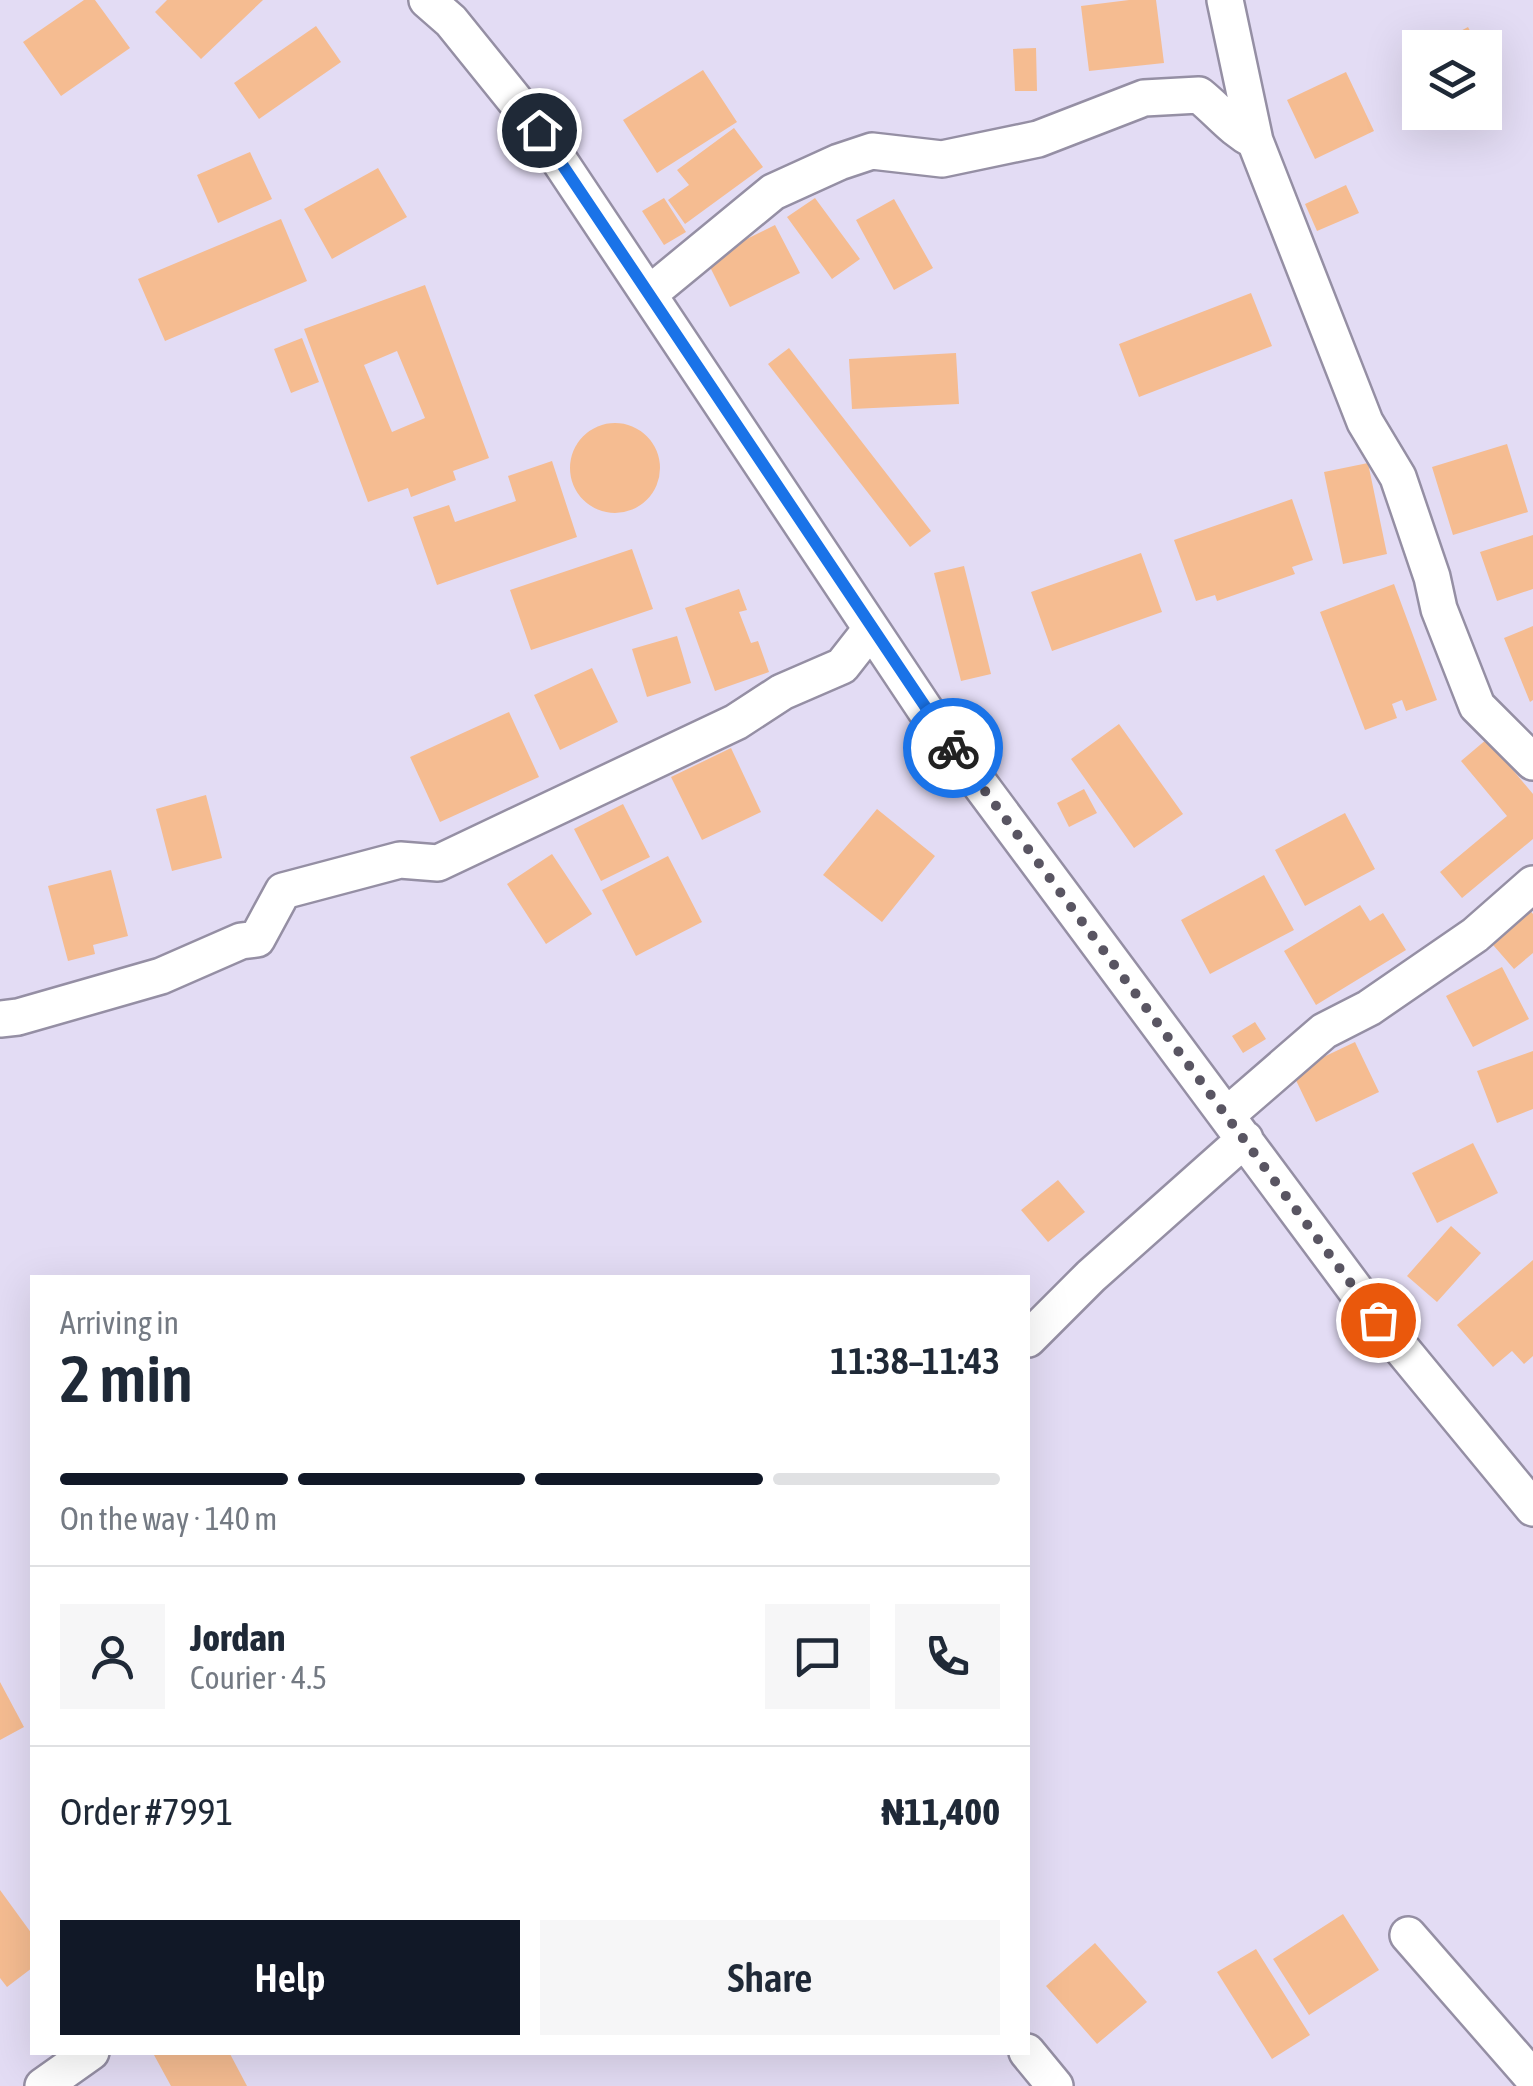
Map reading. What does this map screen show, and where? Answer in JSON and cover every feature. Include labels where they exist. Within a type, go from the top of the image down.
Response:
[{"type":"street","points":[[427,0],[451,21],[539,130],[930,717],[1378,1320],[1533,1508]]},
{"type":"street","points":[[1225,0],[1255,141],[1364,422],[1398,477],[1432,577],[1439,610],[1478,706],[1533,762]]},
{"type":"street","points":[[649,294],[773,192],[872,152],[942,159],[1038,139],[1144,98],[1171,95],[1198,95],[1221,112],[1233,130],[1255,141]]},
{"type":"street","points":[[0,1018],[18,1018],[162,976],[241,941],[257,939],[283,891],[400,860],[438,863],[736,722],[782,692],[842,666],[871,629]]},
{"type":"street","points":[[1030,1337],[1236,1127],[1324,1031],[1370,1008],[1476,934],[1533,884]]},
{"type":"street","points":[[1408,1935],[1533,2078]]},
{"type":"street","points":[[43,2086],[86,2055]]},
{"type":"street","points":[[1029,2055],[1055,2086]]},
{"type":"building","points":[[84,0],[95,0],[130,48],[61,96],[23,42]]},
{"type":"building","points":[[167,0],[263,0],[201,59],[155,12]]},
{"type":"building","points":[[1156,0],[1164,63],[1089,71],[1081,6]]},
{"type":"building","points":[[316,26],[341,62],[259,119],[234,83]]},
{"type":"building","points":[[1036,48],[1037,91],[1015,91],[1013,49]]},
{"type":"building","points":[[703,70],[737,122],[657,173],[623,120]]},
{"type":"building","points":[[1346,72],[1374,131],[1315,159],[1287,100]]},
{"type":"building","points":[[734,128],[763,167],[685,224],[668,200],[689,185],[677,170]]},
{"type":"building","points":[[250,152],[272,199],[218,223],[197,175]]},
{"type":"building","points":[[378,168],[407,217],[332,259],[304,209]]},
{"type":"building","points":[[1346,185],[1359,213],[1317,231],[1305,204]]},
{"type":"building","points":[[664,198],[686,232],[664,245],[642,211]]},
{"type":"building","points":[[815,198],[860,259],[832,279],[787,217]]},
{"type":"building","points":[[894,199],[933,268],[894,290],[856,220]]},
{"type":"building","points":[[281,219],[307,281],[165,341],[138,279]]},
{"type":"building","points":[[775,225],[800,273],[730,307],[706,259]]},
{"type":"building","points":[[425,285],[489,458],[453,471],[456,480],[411,497],[408,488],[368,502],[304,329]],"holes":[[[397,351],[425,418],[392,432],[364,365]]]},
{"type":"building","points":[[1251,293],[1272,346],[1139,397],[1119,344]]},
{"type":"building","points":[[302,338],[319,382],[291,393],[274,349]]},
{"type":"building","points":[[789,348],[931,531],[910,547],[768,364]]},
{"type":"building","points":[[956,353],[959,404],[852,409],[849,359]]},
{"type":"building","points":[[615,423],[647,436],[660,468],[647,500],[615,513],[583,500],[570,468],[583,436]]},
{"type":"building","points":[[1507,444],[1528,512],[1453,535],[1432,467]]},
{"type":"building","points":[[552,461],[577,537],[437,585],[413,517],[449,505],[455,522],[516,501],[508,476]]},
{"type":"building","points":[[1368,463],[1387,554],[1343,564],[1324,472]]},
{"type":"building","points":[[1292,499],[1313,560],[1292,567],[1295,574],[1217,601],[1215,595],[1196,601],[1174,540]]},
{"type":"building","points":[[1533,535],[1533,589],[1497,601],[1480,552]]},
{"type":"building","points":[[632,549],[653,609],[531,650],[510,590]]},
{"type":"building","points":[[1141,553],[1162,612],[1052,651],[1031,592]]},
{"type":"building","points":[[964,566],[991,674],[961,681],[934,573]]},
{"type":"building","points":[[1394,584],[1437,700],[1406,711],[1402,700],[1392,704],[1397,718],[1365,730],[1320,612]]},
{"type":"building","points":[[739,589],[747,610],[739,612],[751,643],[758,641],[769,672],[715,691],[685,608]]},
{"type":"building","points":[[1533,626],[1533,700],[1530,702],[1504,638]]},
{"type":"building","points":[[677,636],[691,683],[647,697],[632,649]]},
{"type":"building","points":[[592,668],[618,722],[560,750],[534,695]]},
{"type":"building","points":[[509,712],[539,777],[440,822],[410,757]]},
{"type":"building","points":[[1119,724],[1183,814],[1134,848],[1071,759]]},
{"type":"building","points":[[1487,739],[1533,794],[1533,839],[1462,898],[1440,872],[1507,816],[1461,761]]},
{"type":"building","points":[[731,748],[761,812],[702,840],[671,777]]},
{"type":"building","points":[[1084,789],[1097,813],[1069,827],[1057,803]]},
{"type":"building","points":[[206,795],[222,858],[172,871],[156,809]]},
{"type":"building","points":[[623,804],[650,857],[601,881],[574,829]]},
{"type":"building","points":[[877,809],[935,856],[882,922],[823,875]]},
{"type":"building","points":[[1345,813],[1375,869],[1305,906],[1275,850]]},
{"type":"building","points":[[552,854],[592,914],[546,944],[507,884]]},
{"type":"building","points":[[668,856],[702,922],[636,956],[602,890]]},
{"type":"building","points":[[111,870],[128,936],[93,945],[95,954],[68,961],[48,886]]},
{"type":"building","points":[[1264,875],[1294,930],[1210,974],[1181,920]]},
{"type":"building","points":[[1360,905],[1370,921],[1383,913],[1406,950],[1316,1005],[1284,951]]},
{"type":"building","points":[[1525,905],[1533,914],[1533,953],[1514,969],[1487,938]]},
{"type":"building","points":[[1502,967],[1529,1019],[1473,1047],[1446,996]]},
{"type":"building","points":[[1255,1022],[1266,1039],[1243,1053],[1232,1036]]},
{"type":"building","points":[[1355,1042],[1379,1092],[1316,1122],[1292,1072]]},
{"type":"building","points":[[1533,1051],[1533,1109],[1497,1123],[1477,1071]]},
{"type":"building","points":[[1473,1143],[1498,1193],[1437,1223],[1412,1173]]},
{"type":"building","points":[[1058,1180],[1085,1212],[1048,1242],[1021,1210]]},
{"type":"building","points":[[1451,1226],[1481,1253],[1437,1302],[1407,1276]]},
{"type":"building","points":[[1533,1260],[1533,1356],[1524,1364],[1512,1351],[1493,1367],[1457,1325]]},
{"type":"building","points":[[0,1682],[24,1727],[0,1740]]},
{"type":"building","points":[[0,1890],[30,1931],[30,1970],[7,1987],[0,1978]]},
{"type":"building","points":[[1343,1914],[1379,1970],[1309,2015],[1273,1959]]},
{"type":"building","points":[[1095,1943],[1147,2002],[1097,2044],[1046,1986]]},
{"type":"building","points":[[1256,1949],[1310,2035],[1272,2059],[1217,1972]]},
{"type":"building","points":[[154,2055],[231,2055],[247,2086],[171,2086]]},
{"type":"way so far","points":[[953,748],[1378,1320]]},
{"type":"route","points":[[539,130],[953,748]]}]
